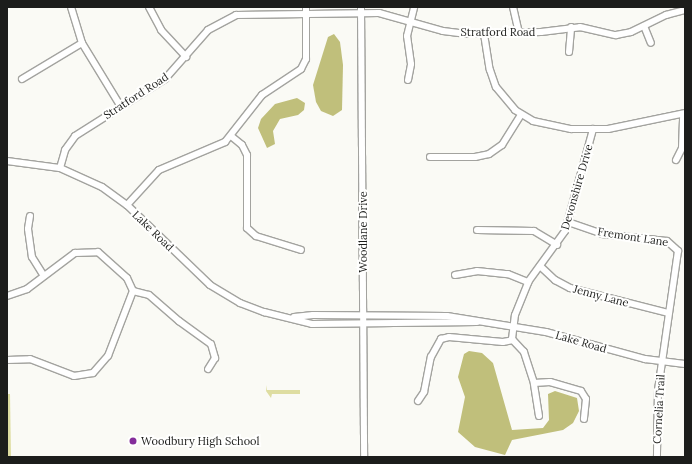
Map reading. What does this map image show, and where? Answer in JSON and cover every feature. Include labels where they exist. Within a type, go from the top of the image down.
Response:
[{"type":"street","points":[[71,7],[82,43],[121,107]]},
{"type":"street","points":[[149,7],[164,35],[186,57]]},
{"type":"street","points":[[234,7],[236,15]]},
{"type":"street","points":[[408,80],[411,64],[407,42],[410,20],[414,7]]},
{"type":"street","points":[[513,7],[519,33]]},
{"type":"street","points":[[127,205],[159,170],[213,149],[231,136],[262,95],[297,74],[304,65],[306,10]]},
{"type":"street","name":"Stratford Road","points":[[60,168],[66,150],[75,136],[165,79],[186,57],[208,30],[236,15],[306,10],[361,10],[379,12],[443,30],[484,34],[519,33],[571,27],[616,35],[644,26],[666,15],[685,10]]},
{"type":"street","name":"Woodlane Drive","points":[[361,10],[364,457]]},
{"type":"street","points":[[644,26],[651,43]]},
{"type":"street","points":[[569,52],[571,27]]},
{"type":"street","points":[[484,34],[492,78],[502,95],[521,115],[542,124],[593,129],[632,126],[684,113],[682,148],[676,160]]},
{"type":"street","points":[[22,79],[82,43]]},
{"type":"street","points":[[430,157],[475,157],[490,154],[502,145],[521,115]]},
{"type":"street","name":"Devonshire Drive","points":[[513,340],[519,301],[528,282],[557,245],[568,222],[593,129]]},
{"type":"street","points":[[231,136],[242,145],[247,155],[247,228],[256,236],[301,250]]},
{"type":"street","name":"Lake Road","points":[[7,161],[60,168],[90,180],[127,205],[202,279],[220,292],[259,311],[312,324],[477,322]]},
{"type":"street","points":[[30,216],[28,229],[32,255],[44,276]]},
{"type":"street","name":"Fremont Lane","points":[[568,222],[602,234],[640,237],[674,244],[679,256],[668,313],[662,362]]},
{"type":"street","points":[[478,230],[534,231],[557,245]]},
{"type":"street","points":[[7,296],[25,290],[74,254],[92,250],[103,254],[128,278],[133,291],[108,356],[93,374],[74,376],[32,360],[7,360]]},
{"type":"street","name":"Jenny Lane","points":[[540,266],[555,280],[570,288],[668,313]]},
{"type":"street","points":[[455,275],[477,271],[506,274],[528,282]]},
{"type":"street","points":[[133,291],[149,295],[179,321],[211,344],[215,358],[208,369]]},
{"type":"street","name":"Lake Road","points":[[292,318],[363,315],[447,316],[477,322],[514,326],[662,362],[685,364]]},
{"type":"street","points":[[418,401],[424,392],[431,357],[441,339],[449,337],[503,342],[513,340],[523,349],[534,383],[539,416]]},
{"type":"street","name":"Cornelia Trail","points":[[657,457],[657,401],[662,362]]},
{"type":"street","points":[[534,383],[550,382],[580,391],[586,399],[584,419]]},
{"type":"shaded area","points":[[334,34],[340,42],[343,65],[342,110],[333,116],[321,111],[316,102],[313,85],[328,37]]},
{"type":"shaded area","points":[[297,98],[305,103],[304,110],[298,115],[280,119],[273,131],[275,144],[267,148],[258,128],[261,119],[275,104]]},
{"type":"shaded area","points":[[469,351],[482,353],[493,363],[512,430],[543,428],[549,420],[548,394],[555,391],[577,398],[579,411],[573,423],[563,430],[512,440],[505,455],[475,447],[458,432],[465,397],[458,377],[464,354]]},
{"type":"shaded area","points":[[267,385],[267,390],[300,390],[300,394],[272,394],[271,398],[266,391]]},
{"type":"shaded area","points":[[7,394],[10,394],[11,457],[7,457]]},
{"type":"place","name":"Woodbury High School","points":[[133,441]]}]
